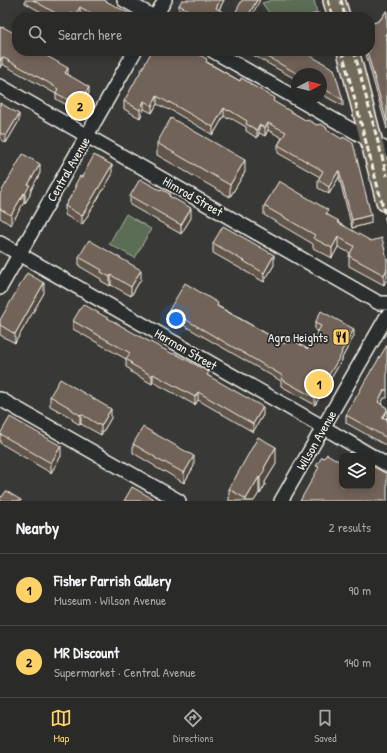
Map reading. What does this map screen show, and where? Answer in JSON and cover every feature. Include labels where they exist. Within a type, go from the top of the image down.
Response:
[{"type":"main road","points":[[334,0],[338,12]]},
{"type":"main road","points":[[350,56],[379,146],[387,201]]},
{"type":"street","points":[[124,0],[145,12]]},
{"type":"street","points":[[157,12],[165,0]]},
{"type":"street","name":"Central Avenue","points":[[0,288],[132,56]]},
{"type":"street","points":[[222,56],[379,146]]},
{"type":"street","name":"Himrod Street","points":[[0,86],[379,303],[387,303]]},
{"type":"street","name":"Harman Street","points":[[0,243],[367,453]]},
{"type":"street","name":"Wilson Avenue","points":[[281,501],[387,316]]},
{"type":"street","points":[[0,399],[179,501]]},
{"type":"street","name":"Harman Street","points":[[375,458],[387,465]]},
{"type":"green space","points":[[272,0],[314,0],[317,12],[268,12],[262,3]]},
{"type":"green space","points":[[126,214],[151,229],[135,258],[109,244]]},
{"type":"building","points":[[33,0],[104,0],[126,12],[89,12],[80,7],[77,12],[54,12]]},
{"type":"building","points":[[182,0],[220,0],[216,8],[223,12],[191,12],[179,5]]},
{"type":"building","points":[[242,0],[257,0],[250,12],[236,12]]},
{"type":"building","points":[[387,10],[387,33],[385,34],[387,42],[387,122],[368,56],[375,56],[375,22],[380,20]]},
{"type":"building","points":[[0,27],[3,27],[12,32],[12,56],[47,56],[68,68],[65,73],[89,87],[79,106],[56,93],[58,89],[49,83],[2,57],[0,61]]},
{"type":"building","points":[[149,56],[201,56],[207,59],[206,62],[240,81],[241,78],[275,98],[273,101],[307,121],[308,120],[317,125],[321,124],[326,127],[327,130],[342,139],[343,137],[353,143],[371,215],[352,220],[339,170],[329,187],[318,180],[323,171],[278,145],[286,132],[268,123],[265,128],[259,125],[257,130],[246,124],[247,121],[224,108],[213,127],[157,96],[152,106],[144,101],[140,110],[124,101]]},
{"type":"building","points":[[266,56],[311,56],[334,69],[343,100],[327,91],[327,68],[291,68],[291,70]]},
{"type":"building","points":[[0,103],[19,114],[6,136],[0,133]]},
{"type":"building","points":[[171,118],[245,160],[230,185],[157,143]]},
{"type":"building","points":[[23,154],[40,164],[28,185],[30,185],[25,194],[24,193],[11,215],[0,209],[0,194]]},
{"type":"building","points":[[94,155],[112,165],[82,216],[65,206],[77,186],[75,185],[80,176],[82,177]]},
{"type":"building","points":[[140,179],[170,194],[169,196],[191,208],[181,225],[130,196]]},
{"type":"building","points":[[279,181],[328,210],[326,214],[339,221],[337,222],[371,241],[382,238],[387,259],[387,269],[384,275],[349,256],[354,246],[338,237],[332,248],[313,238],[315,235],[264,206]]},
{"type":"building","points":[[223,226],[274,255],[264,273],[213,243]]},
{"type":"building","points":[[89,240],[141,270],[131,287],[111,275],[110,277],[101,272],[102,270],[79,257]]},
{"type":"building","points":[[27,273],[44,283],[15,334],[0,325],[0,320]]},
{"type":"building","points":[[185,283],[218,303],[217,306],[285,344],[289,338],[308,349],[321,326],[315,323],[321,311],[354,329],[341,352],[342,353],[315,398],[281,379],[283,376],[169,310]]},
{"type":"building","points":[[83,304],[139,336],[209,372],[207,375],[263,407],[253,424],[198,392],[195,397],[131,364],[132,363],[126,359],[130,353],[73,321]]},
{"type":"building","points":[[387,345],[387,390],[384,390],[378,402],[387,408],[382,419],[387,418],[387,438],[346,415]]},
{"type":"building","points":[[60,379],[111,409],[101,426],[50,396]]},
{"type":"building","points":[[10,417],[61,446],[51,463],[0,434]]},
{"type":"building","points":[[143,427],[194,456],[184,473],[155,458],[133,444]]},
{"type":"building","points":[[258,437],[276,447],[260,478],[259,477],[246,499],[229,489]]},
{"type":"building","points":[[327,454],[339,461],[339,489],[375,489],[375,468],[387,474],[387,501],[300,501],[319,467],[316,466],[322,457],[324,458]]},
{"type":"building","points":[[132,487],[157,501],[124,501]]},
{"type":"building","points":[[6,491],[21,501],[0,501],[0,496],[2,497]]},
{"type":"railway","points":[[328,0],[332,12]]},
{"type":"railway","points":[[341,0],[344,12]]},
{"type":"railway","points":[[343,56],[387,222]]},
{"type":"railway","points":[[355,56],[387,176]]},
{"type":"place","name":"MR Discount","points":[[80,106]]},
{"type":"place","name":"Agra Heights","points":[[341,337]]},
{"type":"place","name":"Fisher Parrish Gallery","points":[[319,384]]}]
